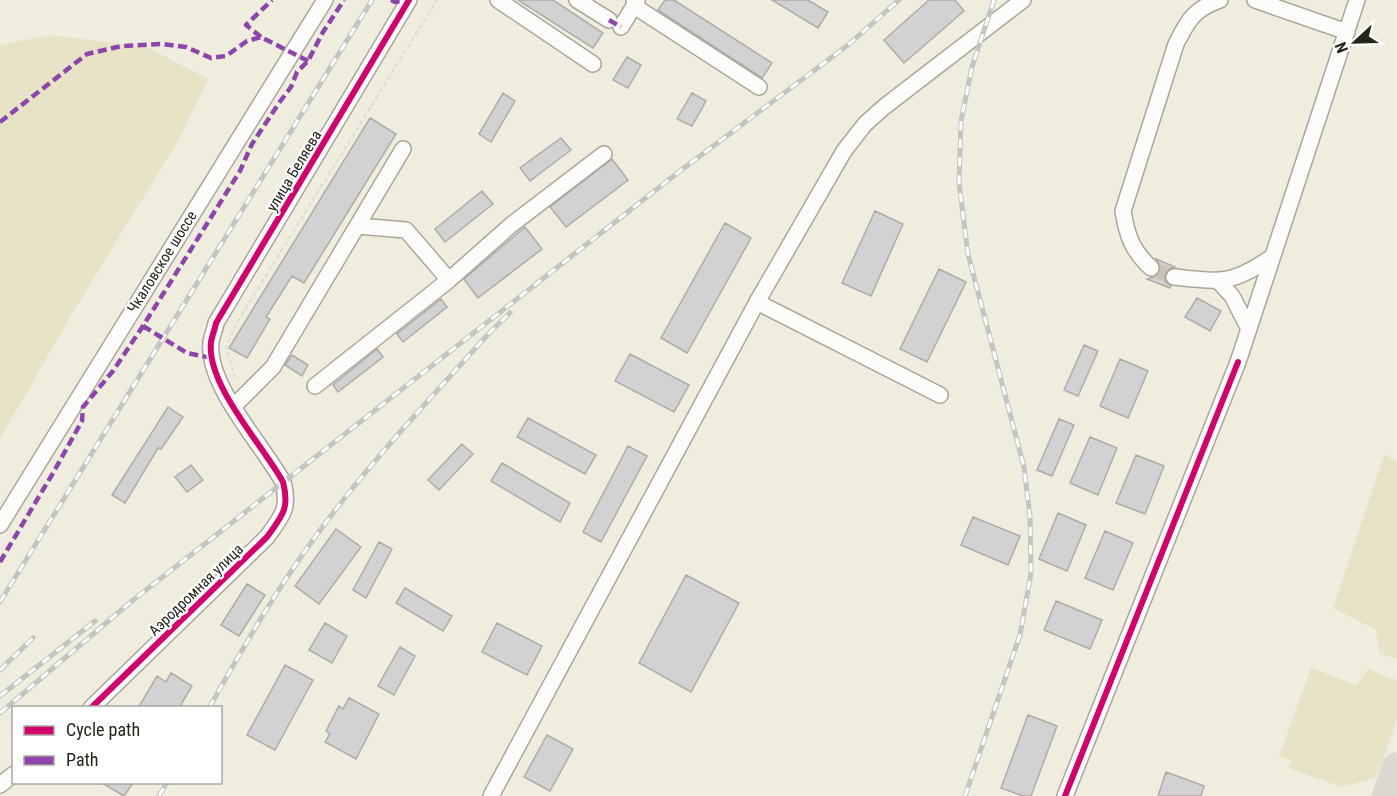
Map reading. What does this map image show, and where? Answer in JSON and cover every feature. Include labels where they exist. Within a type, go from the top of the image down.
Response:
[{"type":"street","name":"Чкаловское шоссе","points":[[0,525],[325,0]]},
{"type":"street","name":"улица Беляева","points":[[212,358],[211,342],[216,323],[410,0]]},
{"type":"street","points":[[498,0],[593,64]]},
{"type":"street","points":[[577,0],[615,24],[635,3],[759,87]]},
{"type":"street","points":[[491,796],[757,303],[835,165],[854,136],[884,107],[1023,0]]},
{"type":"street","points":[[1151,268],[1133,248],[1126,231],[1123,211],[1176,44],[1188,19],[1206,5],[1220,0]]},
{"type":"street","points":[[1255,0],[1347,32]]},
{"type":"street","points":[[1065,796],[1239,362],[1357,0]]},
{"type":"street","points":[[234,406],[273,368],[403,149]]},
{"type":"street","points":[[315,386],[449,280],[512,225],[604,154]]},
{"type":"street","points":[[357,226],[406,230],[449,280]]},
{"type":"street","points":[[1174,277],[1219,282],[1239,277],[1273,256]]},
{"type":"street","points":[[1219,282],[1232,296],[1249,329]]},
{"type":"street","points":[[757,303],[940,395]]},
{"type":"street","name":"Аэродромная улица","points":[[93,706],[267,537],[283,515],[287,505],[287,497],[279,475],[234,406],[221,383],[212,358]]},
{"type":"street","points":[[0,785],[12,776]]},
{"type":"path","points":[[235,378],[226,347],[239,319],[437,0]]},
{"type":"shaded area","points":[[50,35],[147,47],[208,79],[181,136],[70,317],[0,439],[0,45]]},
{"type":"shaded area","points":[[1384,455],[1397,461],[1397,659],[1379,653],[1376,630],[1333,608]]},
{"type":"shaded area","points":[[1311,668],[1356,685],[1369,669],[1397,681],[1397,718],[1380,769],[1374,778],[1342,787],[1288,768],[1291,760],[1279,756]]},
{"type":"building","points":[[518,0],[553,0],[603,33],[593,48]]},
{"type":"building","points":[[665,0],[674,0],[772,63],[762,78],[658,10]]},
{"type":"building","points":[[772,0],[808,0],[828,12],[818,28]]},
{"type":"building","points":[[929,0],[955,0],[964,11],[904,63],[884,40]]},
{"type":"building","points":[[627,57],[641,65],[628,88],[613,80]]},
{"type":"building","points":[[503,93],[515,101],[491,142],[479,134]]},
{"type":"building","points":[[692,93],[706,101],[692,126],[677,119]]},
{"type":"building","points":[[370,118],[396,134],[304,283],[292,276],[266,317],[270,319],[247,358],[229,348]]},
{"type":"building","points":[[561,138],[571,150],[530,181],[520,168]]},
{"type":"building","points":[[612,159],[628,180],[566,227],[550,207]]},
{"type":"building","points":[[482,191],[493,204],[445,242],[435,229]]},
{"type":"building","points":[[875,211],[903,224],[871,296],[842,283]]},
{"type":"building","points":[[725,223],[751,238],[687,353],[661,338]]},
{"type":"building","points":[[525,227],[542,249],[478,298],[464,279]]},
{"type":"building","points":[[1156,259],[1175,267],[1170,268],[1164,275],[1170,288],[1147,279],[1154,277],[1160,271],[1160,265]]},
{"type":"building","points":[[939,269],[966,282],[927,362],[900,349]]},
{"type":"building","points":[[1197,298],[1221,311],[1210,331],[1185,317]]},
{"type":"building","points":[[441,299],[447,307],[403,342],[397,334]]},
{"type":"building","points":[[1084,345],[1098,351],[1078,396],[1064,390]]},
{"type":"building","points":[[377,349],[383,357],[338,392],[333,385]]},
{"type":"building","points":[[630,354],[689,385],[674,412],[615,381]]},
{"type":"building","points":[[292,355],[308,365],[302,376],[285,365]]},
{"type":"building","points":[[1120,359],[1148,371],[1128,418],[1100,406]]},
{"type":"building","points":[[168,407],[183,417],[161,449],[158,448],[125,503],[112,495]]},
{"type":"building","points":[[528,418],[596,455],[585,474],[517,437]]},
{"type":"building","points":[[1059,419],[1074,425],[1052,476],[1037,470]]},
{"type":"building","points":[[1090,437],[1117,448],[1098,495],[1070,483]]},
{"type":"building","points":[[462,444],[473,454],[439,490],[428,480]]},
{"type":"building","points":[[628,446],[647,456],[601,542],[583,532]]},
{"type":"building","points":[[1136,455],[1164,466],[1145,514],[1116,503]]},
{"type":"building","points":[[502,463],[570,503],[560,522],[491,481]]},
{"type":"building","points":[[191,465],[203,480],[187,492],[175,477]]},
{"type":"building","points":[[1058,513],[1086,525],[1067,571],[1039,559]]},
{"type":"building","points":[[973,517],[1020,536],[1008,565],[961,545]]},
{"type":"building","points":[[336,529],[361,547],[319,604],[295,586]]},
{"type":"building","points":[[1105,531],[1133,543],[1113,590],[1085,578]]},
{"type":"building","points":[[379,542],[392,549],[366,598],[353,590]]},
{"type":"building","points":[[686,575],[739,603],[691,692],[639,663]]},
{"type":"building","points":[[247,584],[265,595],[239,636],[221,625]]},
{"type":"building","points":[[405,588],[452,616],[443,631],[396,603]]},
{"type":"building","points":[[1056,601],[1102,620],[1090,649],[1044,630]]},
{"type":"building","points":[[325,623],[347,636],[332,663],[309,650]]},
{"type":"building","points":[[497,623],[542,646],[527,675],[482,652]]},
{"type":"building","points":[[400,647],[415,656],[394,695],[378,686]]},
{"type":"building","points":[[285,665],[313,680],[275,750],[247,735]]},
{"type":"building","points":[[171,673],[192,686],[180,706],[139,706],[157,676],[166,682]]},
{"type":"building","points":[[349,698],[379,714],[356,759],[325,742],[330,734],[326,731],[339,706],[343,709]]},
{"type":"building","points":[[1028,715],[1057,726],[1031,796],[1023,796],[1001,788]]},
{"type":"building","points":[[547,735],[573,749],[550,791],[524,777]]},
{"type":"building","points":[[1166,772],[1204,786],[1201,796],[1158,796]]},
{"type":"building","points":[[104,784],[132,784],[124,796]]},
{"type":"taxiway","points":[[1387,796],[1397,767]]},
{"type":"tunnel","points":[[1151,268],[1174,277]]},
{"type":"railway","points":[[0,602],[372,0]]},
{"type":"railway","points":[[0,713],[132,601],[680,171],[848,45],[899,0]]},
{"type":"railway","points":[[965,796],[1020,635],[1031,573],[1030,517],[1024,467],[968,254],[959,183],[961,121],[972,67],[994,0]]},
{"type":"railway","points":[[210,706],[272,601],[334,512],[399,433],[510,313]]},
{"type":"railway","points":[[0,696],[95,621]]},
{"type":"railway","points":[[0,670],[33,638]]},
{"type":"railway","points":[[159,796],[166,784]]},
{"type":"marked path","points":[[261,37],[246,25],[272,0]]},
{"type":"marked path","points":[[0,562],[82,421],[83,407],[113,371],[143,326],[240,171],[252,144],[291,87],[297,72],[308,61],[323,32],[344,0]]},
{"type":"marked path","points":[[391,0],[395,2],[406,0]]},
{"type":"marked path","points":[[609,20],[621,27]]},
{"type":"marked path","points":[[0,122],[87,54],[122,46],[162,44],[186,47],[211,58],[226,56],[247,41],[261,37],[308,61]]},
{"type":"marked path","points":[[143,326],[187,353],[212,358]]},
{"type":"cycle path","points":[[93,706],[267,537],[283,512],[286,499],[283,482],[226,395],[217,377],[212,359],[211,340],[216,323],[409,0]]},
{"type":"cycle path","points":[[1065,796],[1238,362]]}]
